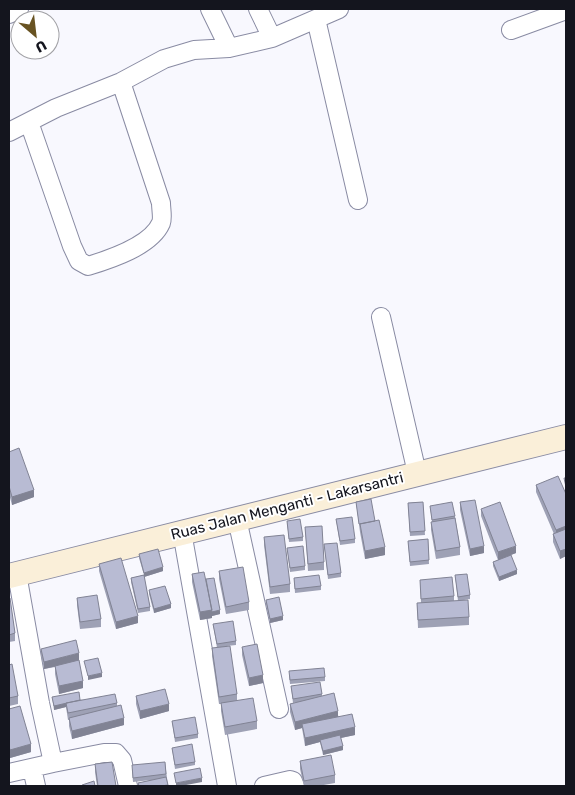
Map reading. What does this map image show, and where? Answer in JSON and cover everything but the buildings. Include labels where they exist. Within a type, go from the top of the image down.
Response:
[{"type":"main road","name":"Ruas Jalan Menganti - Lakarsantri","points":[[13,575],[566,437]]},
{"type":"street","points":[[9,14],[19,9]]},
{"type":"street","points":[[210,9],[228,48]]},
{"type":"street","points":[[258,9],[272,38]]},
{"type":"street","points":[[9,132],[56,108],[120,82],[164,59],[194,50],[228,48],[272,38],[338,9]]},
{"type":"street","points":[[511,30],[566,10]]},
{"type":"street","points":[[316,19],[358,200]]},
{"type":"street","points":[[29,122],[72,246],[79,261],[88,266],[112,259],[141,243],[154,233],[162,221],[161,203],[120,82]]},
{"type":"street","points":[[381,317],[417,473]]},
{"type":"street","points":[[237,519],[279,709]]},
{"type":"street","points":[[182,532],[227,786]]},
{"type":"street","points":[[13,575],[53,763]]},
{"type":"street","points":[[9,774],[53,763],[104,753],[116,753],[122,760],[128,786]]},
{"type":"street","points":[[32,768],[36,786]]},
{"type":"street","points":[[264,786],[290,780],[293,781],[295,786]]}]
